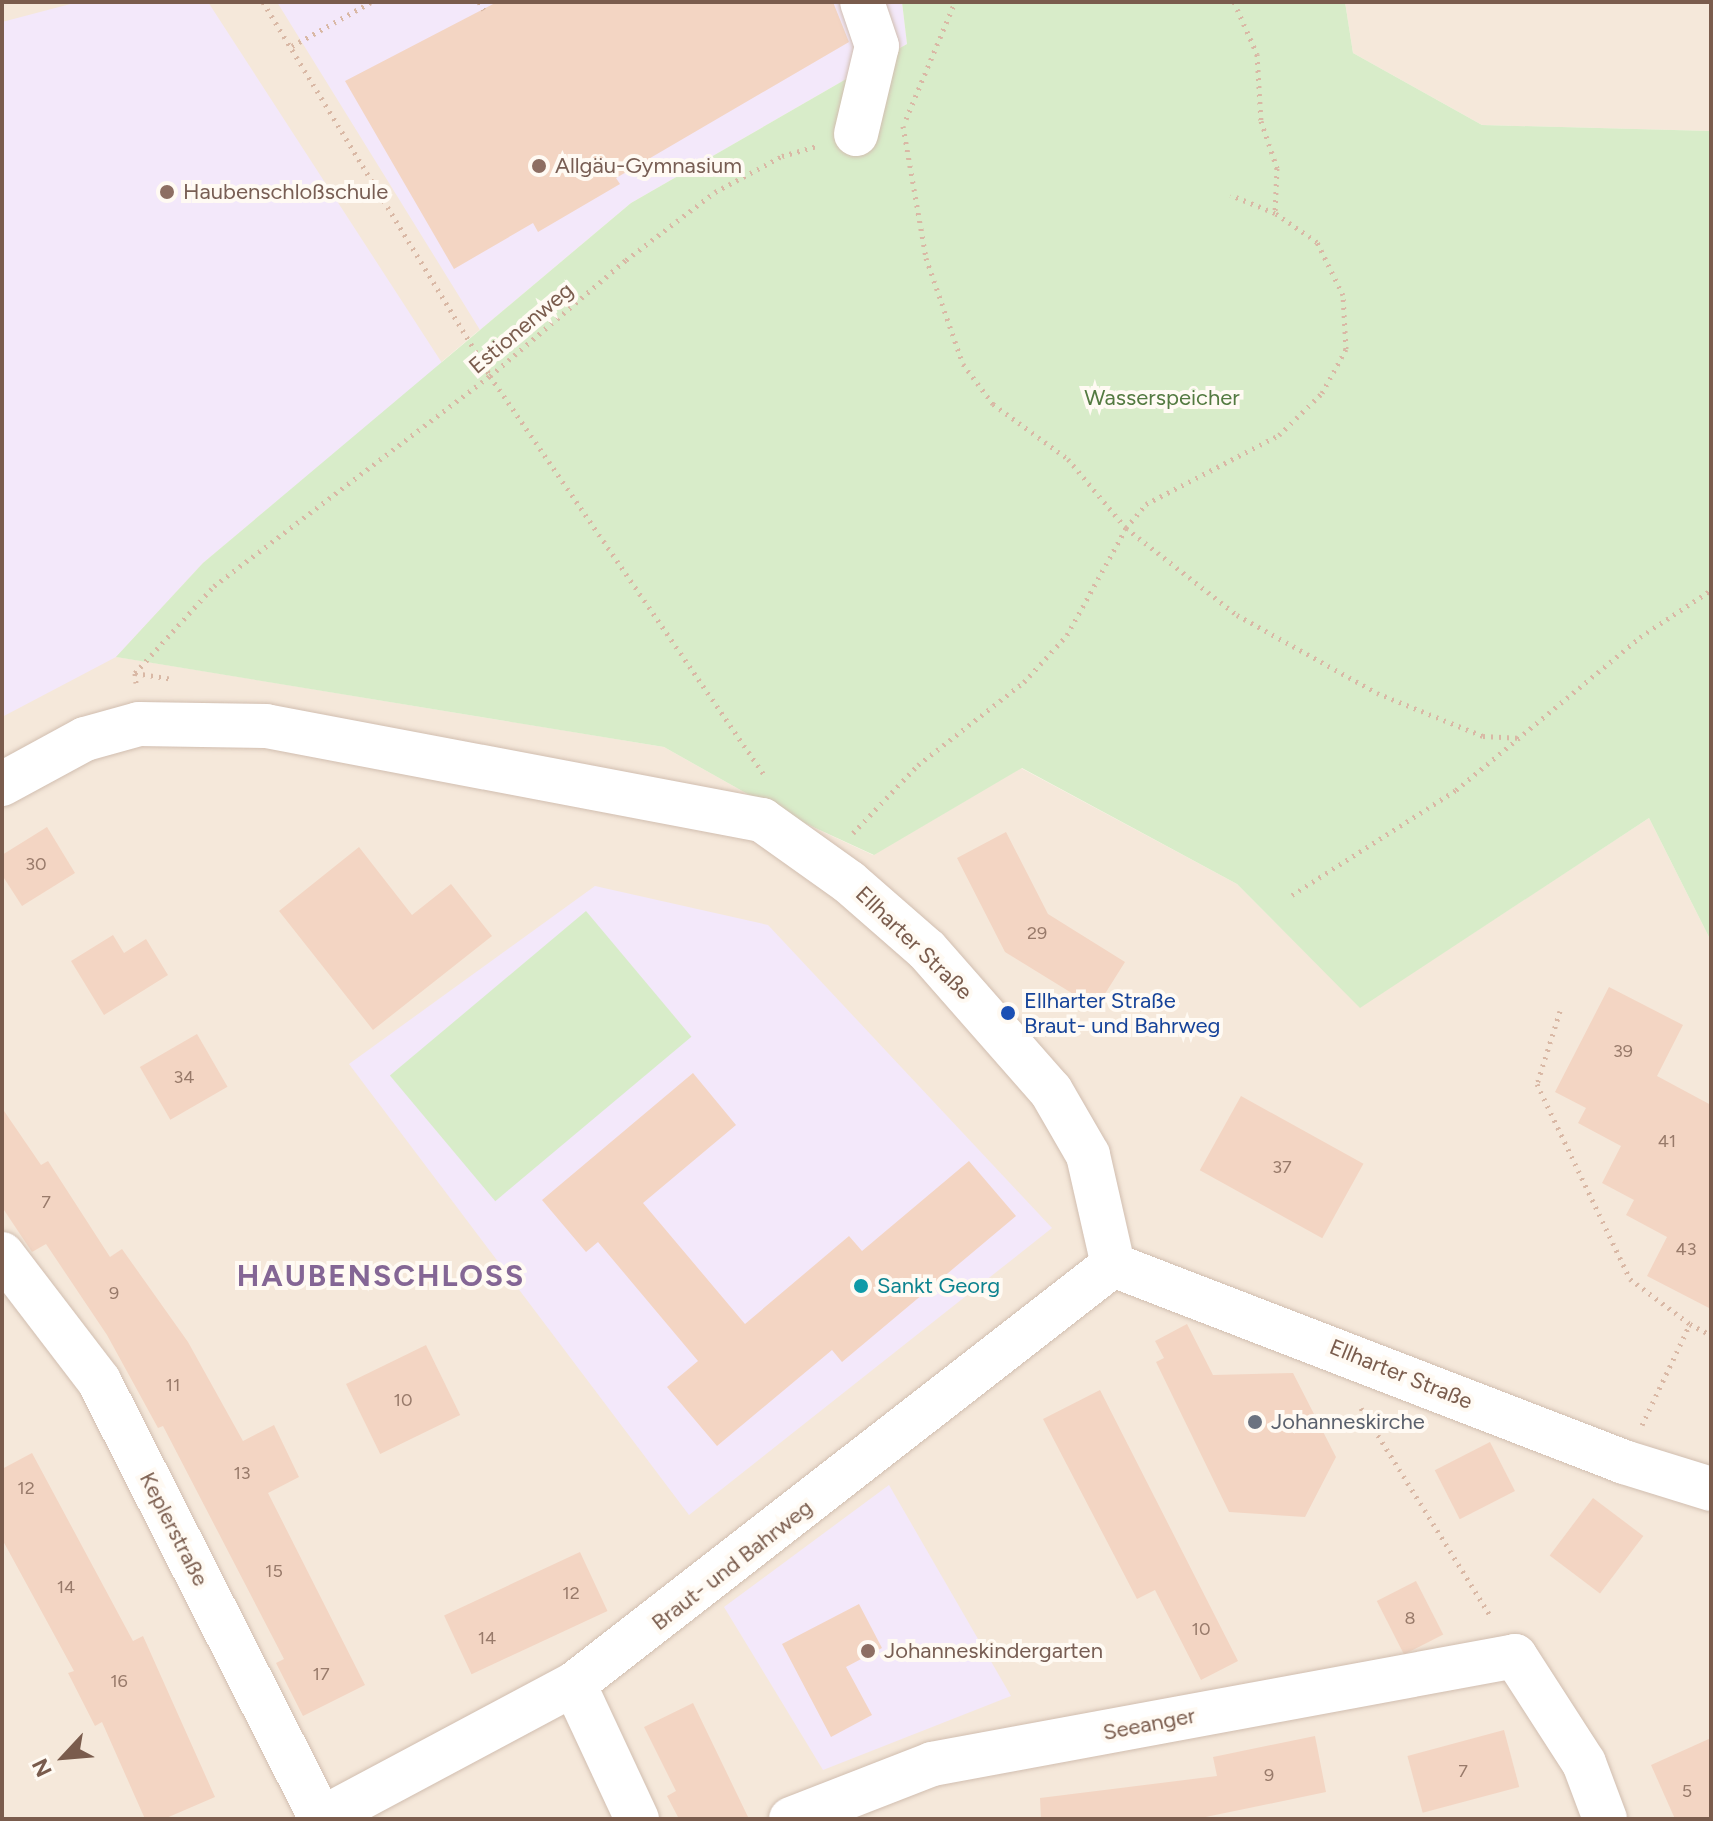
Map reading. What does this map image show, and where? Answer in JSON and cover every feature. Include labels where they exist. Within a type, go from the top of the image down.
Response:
[{"type":"street","points":[[856,134],[877,46],[862,2]]},
{"type":"street","name":"Ellharter Straße","points":[[2,784],[85,739],[139,724],[266,726],[762,820],[825,862],[927,950],[1051,1091],[1088,1155],[1113,1265],[1624,1462],[1711,1489]]},
{"type":"street","name":"Keplerstraße","points":[[2,1254],[99,1381],[321,1819]]},
{"type":"street","name":"Braut- und Bahrweg","points":[[321,1819],[574,1684],[1113,1265]]},
{"type":"street","points":[[1515,1656],[1584,1763],[1605,1819]]},
{"type":"street","name":"Seeanger","points":[[791,1819],[932,1764],[1515,1656]]},
{"type":"street","points":[[574,1684],[637,1819]]},
{"type":"path","points":[[263,2],[490,376],[770,784]]},
{"type":"path","points":[[292,46],[371,2]]},
{"type":"path","points":[[479,2],[484,10]]},
{"type":"path","points":[[955,2],[919,98],[902,124],[926,258],[963,364],[993,404],[1068,459],[1126,528],[1237,615],[1377,693],[1483,736],[1522,738]]},
{"type":"path","points":[[1234,2],[1257,54],[1261,121],[1277,168],[1275,213]]},
{"type":"path","name":"Estionenweg","points":[[139,724],[135,673],[214,586],[490,376],[715,192],[782,156],[902,124]]},
{"type":"path","points":[[825,862],[918,765],[1024,682],[1059,644],[1126,528],[1146,504],[1279,435],[1322,393],[1346,349],[1343,295],[1317,242],[1275,213],[1231,195]]},
{"type":"path","points":[[1292,895],[1456,790],[1640,637],[1711,590]]},
{"type":"path","points":[[1560,1011],[1537,1084],[1630,1279],[1690,1324],[1711,1335]]},
{"type":"path","points":[[1624,1462],[1690,1324]]},
{"type":"path","points":[[1363,1410],[1515,1656]]},
{"type":"shaded area","points":[[2,2],[902,2],[630,203],[203,563],[117,657],[664,747],[774,809],[873,855],[1021,768],[1237,884],[1360,1007],[1649,818],[1711,941],[1711,1819],[2,1819]]},
{"type":"shaded area","name":"Haubenschloßschule","points":[[78,2],[208,2],[442,363],[203,563],[116,657],[2,717],[2,22]]},
{"type":"shaded area","name":"Allgäu-Gymnasium","points":[[277,2],[902,2],[907,44],[631,203],[480,330]]},
{"type":"shaded area","points":[[1345,2],[1711,2],[1711,131],[1482,125],[1353,53]]},
{"type":"shaded area","points":[[595,886],[768,925],[1052,1228],[689,1515],[349,1064]]},
{"type":"shaded area","name":"Johanneskindergarten","points":[[889,1485],[1011,1696],[823,1770],[724,1607]]},
{"type":"green space","name":"Wasserspeicher","points":[[902,2],[1345,2],[1353,53],[1482,125],[1711,131],[1711,941],[1649,818],[1360,1008],[1237,884],[1022,768],[874,855],[774,809],[664,747],[116,657],[203,563],[631,203],[907,44]]},
{"type":"green space","points":[[586,911],[691,1037],[495,1201],[390,1076]]},
{"type":"building","name":"Allgäu-Gymnasium","points":[[497,2],[833,2],[849,42],[616,178],[620,184],[538,232],[533,223],[454,269],[345,81]]},
{"type":"building","points":[[47,827],[75,873],[22,906],[2,875],[2,855]]},
{"type":"building","points":[[1006,832],[1048,914],[1125,962],[1096,1008],[1005,952],[957,858]]},
{"type":"building","points":[[359,847],[412,915],[451,884],[492,936],[373,1030],[279,911]]},
{"type":"building","points":[[113,935],[124,953],[146,939],[168,975],[104,1015],[71,961]]},
{"type":"building","points":[[1609,987],[1683,1025],[1657,1076],[1711,1105],[1711,1309],[1647,1276],[1667,1237],[1626,1215],[1634,1200],[1602,1183],[1621,1146],[1578,1123],[1586,1108],[1555,1092]]},
{"type":"building","points":[[197,1034],[228,1087],[170,1120],[140,1067]]},
{"type":"building","name":"Sankt Georg","points":[[693,1073],[736,1125],[643,1203],[745,1324],[849,1236],[862,1251],[969,1161],[1016,1216],[842,1362],[832,1350],[717,1446],[667,1387],[698,1361],[598,1242],[586,1252],[542,1200]]},
{"type":"building","points":[[1241,1096],[1363,1164],[1322,1238],[1200,1170]]},
{"type":"building","points":[[2,1108],[41,1165],[48,1161],[110,1257],[122,1249],[188,1342],[243,1441],[274,1425],[299,1477],[268,1493],[365,1685],[303,1716],[276,1663],[284,1659],[163,1426],[158,1428],[107,1335],[46,1244],[32,1252],[2,1207]]},
{"type":"building","name":"Johanneskirche","points":[[1187,1324],[1213,1375],[1293,1373],[1336,1457],[1305,1517],[1229,1512],[1156,1362],[1164,1358],[1155,1341]]},
{"type":"building","points":[[426,1345],[460,1415],[380,1454],[346,1384]]},
{"type":"building","points":[[1100,1390],[1238,1661],[1201,1680],[1155,1590],[1137,1599],[1043,1419]]},
{"type":"building","points":[[1490,1442],[1515,1491],[1460,1519],[1435,1470]]},
{"type":"building","points":[[32,1453],[133,1641],[143,1636],[215,1797],[164,1819],[145,1819],[102,1722],[95,1726],[68,1673],[74,1671],[2,1539],[2,1469]]},
{"type":"building","points":[[1593,1498],[1643,1536],[1600,1593],[1550,1556]]},
{"type":"building","points":[[580,1552],[607,1611],[472,1674],[444,1615]]},
{"type":"building","points":[[1416,1581],[1443,1634],[1404,1654],[1377,1601]]},
{"type":"building","points":[[859,1604],[882,1648],[846,1667],[872,1715],[831,1737],[782,1644]]},
{"type":"building","points":[[693,1703],[749,1819],[679,1819],[667,1796],[676,1791],[644,1727]]},
{"type":"building","points":[[1504,1730],[1519,1787],[1423,1813],[1407,1756]]},
{"type":"building","points":[[1315,1736],[1326,1792],[1196,1819],[1041,1819],[1040,1798],[1217,1776],[1213,1757]]},
{"type":"building","points":[[1711,1738],[1711,1819],[1675,1819],[1651,1765]]},
{"type":"place","name":"Allgäu-Gymnasium","points":[[539,166]]},
{"type":"place","name":"Haubenschloßschule","points":[[167,192]]},
{"type":"place","name":"Ellharter Straße Braut- und Bahrweg","points":[[1008,1013]]},
{"type":"place","name":"Sankt Georg","points":[[861,1286]]},
{"type":"place","name":"Johanneskirche","points":[[1255,1422]]},
{"type":"place","name":"Johanneskindergarten","points":[[868,1651]]},
{"type":"district","name":"HAUBENSCHLOSS","points":[[381,1276]]}]
